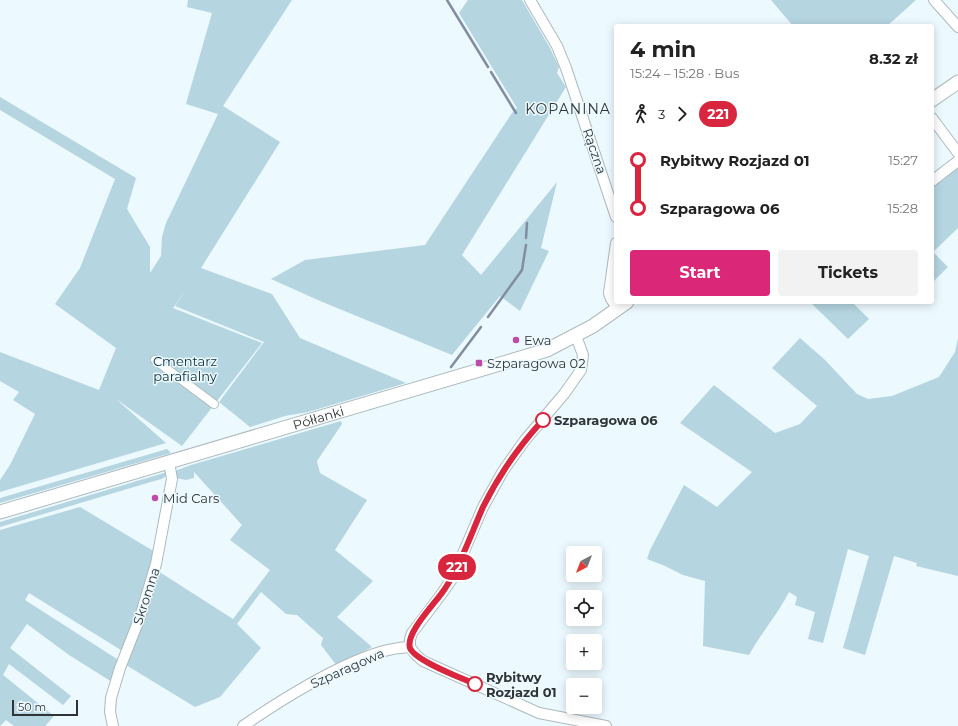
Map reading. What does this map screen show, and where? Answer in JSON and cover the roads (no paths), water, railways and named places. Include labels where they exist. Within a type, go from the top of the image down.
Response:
[{"type":"street","name":"Rączna","points":[[530,0],[557,46],[566,68],[614,211]]},
{"type":"street","points":[[934,0],[958,27]]},
{"type":"street","points":[[934,99],[958,82]]},
{"type":"street","points":[[934,121],[958,153]]},
{"type":"street","points":[[934,179],[958,161]]},
{"type":"street","points":[[614,261],[610,296],[614,299]]},
{"type":"street","name":"Półłanki","points":[[0,512],[528,356],[553,347],[576,336],[599,323],[623,305]]},
{"type":"street","points":[[576,336],[583,355],[581,370],[564,394],[525,440],[503,471],[483,508],[452,578],[414,630],[410,639],[410,647],[416,656],[423,661],[539,713],[606,726]]},
{"type":"street","points":[[156,360],[214,404]]},
{"type":"street","name":"Skromna","points":[[113,726],[110,712],[111,698],[120,668],[140,617],[156,564],[172,479],[169,462]]},
{"type":"street","name":"Szparagowa","points":[[243,726],[296,690],[334,670],[382,650],[410,647]]},
{"type":"waterway","points":[[447,0],[488,67]]},
{"type":"waterway","points":[[491,72],[516,113]]},
{"type":"waterway","points":[[526,238],[527,223]]},
{"type":"waterway","points":[[488,317],[522,270],[526,245]]},
{"type":"waterway","points":[[451,367],[481,327]]},
{"type":"place","name":"Ewa","points":[[516,340]]},
{"type":"place","name":"Szparagowa 02","points":[[479,363]]},
{"type":"place","name":"Szparagowa 06","points":[[543,420]]},
{"type":"place","name":"Mid Cars","points":[[155,498]]},
{"type":"place","name":"Rybitwy Rozjazd 01","points":[[475,684]]},
{"type":"district","name":"KOPANINA","points":[[568,109]]},
{"type":"park label","name":"Cmentarz parafialny","points":[[185,368]]}]
